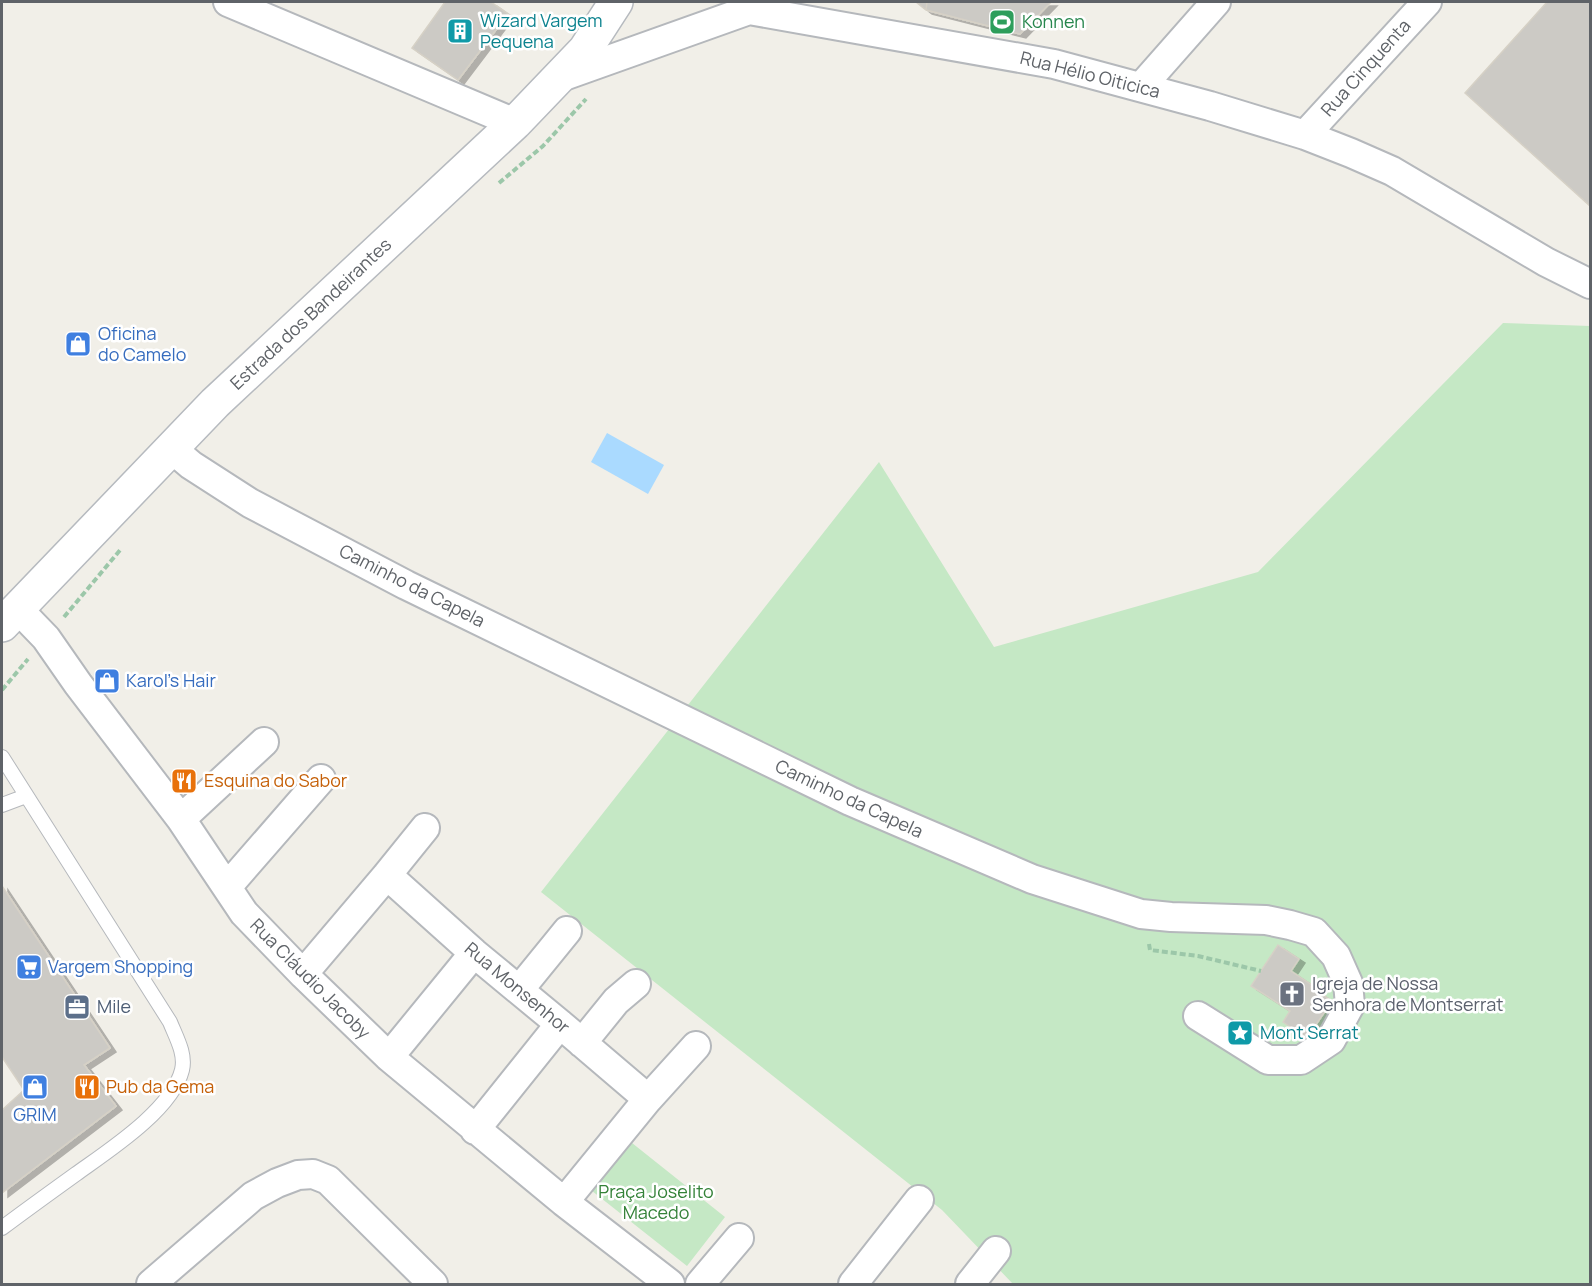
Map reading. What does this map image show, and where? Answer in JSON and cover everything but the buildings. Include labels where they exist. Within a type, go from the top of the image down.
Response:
[{"type":"main road","name":"Estrada dos Bandeirantes","points":[[10,617],[215,403],[515,123],[561,77],[585,51],[616,2]]},
{"type":"street","points":[[228,2],[515,123]]},
{"type":"street","points":[[1141,87],[1216,2]]},
{"type":"street","name":"Rua Cinquenta","points":[[1305,135],[1427,2]]},
{"type":"street","name":"Rua Hélio Oiticica","points":[[561,77],[749,10],[1054,64],[1305,135],[1351,153],[1392,171],[1546,262],[1590,284]]},
{"type":"street","name":"Caminho da Capela","points":[[171,448],[191,465],[250,503],[406,585],[850,801],[1032,879],[1141,914],[1266,920],[1290,924],[1314,932],[1336,956],[1348,983],[1350,1005],[1331,1040],[1301,1059],[1268,1060],[1198,1016]]},
{"type":"street","name":"Rua Cláudio Jacoby","points":[[10,617],[46,638],[78,684],[181,819],[244,913],[303,974],[389,1057],[475,1130],[670,1284]]},
{"type":"street","points":[[181,819],[264,742]]},
{"type":"street","points":[[227,887],[321,779]]},
{"type":"street","points":[[303,974],[425,828]]},
{"type":"street","name":"Rua Monsenhor","points":[[387,875],[474,953],[648,1100]]},
{"type":"street","points":[[519,990],[567,931]]},
{"type":"street","points":[[389,1057],[474,953]]},
{"type":"street","points":[[582,1043],[616,1001],[636,984]]},
{"type":"street","points":[[475,1130],[560,1024]]},
{"type":"street","points":[[564,1202],[696,1046]]},
{"type":"street","points":[[168,1280],[253,1196],[298,1175],[313,1174],[328,1180],[433,1284]]},
{"type":"street","points":[[853,1284],[919,1200]]},
{"type":"street","points":[[700,1284],[739,1238]]},
{"type":"street","points":[[970,1284],[996,1251]]},
{"type":"lane","points":[[2,758],[170,1022],[181,1047],[183,1068],[176,1086],[155,1112],[139,1127],[2,1228]]},
{"type":"lane","points":[[2,805],[26,796]]},
{"type":"path","points":[[497,185],[543,146],[587,97]]},
{"type":"path","points":[[2,690],[122,547]]},
{"type":"path","points":[[1148,942],[1150,950],[1198,956],[1262,970]]},
{"type":"green space","points":[[1503,323],[1590,326],[1590,1284],[1013,1284],[942,1210],[541,892],[879,462],[994,647],[1258,572]]},
{"type":"green space","name":"Praça Joselito Macedo","points":[[627,1139],[725,1217],[687,1266],[587,1187]]},
{"type":"water","points":[[607,433],[664,465],[648,494],[591,462]]},
{"type":"place","name":"Konnen","points":[[1002,22]]},
{"type":"place","name":"Wizard Vargem Pequena","points":[[460,31]]},
{"type":"place","name":"Oficina do Camelo","points":[[78,344]]},
{"type":"place","name":"Karol's Hair","points":[[107,681]]},
{"type":"place","name":"Esquina do Sabor","points":[[184,781]]},
{"type":"place","name":"Vargem Shopping","points":[[29,967]]},
{"type":"place","name":"Igreja de Nossa Senhora de Montserrat","points":[[1292,994]]},
{"type":"place","name":"Mile","points":[[77,1007]]},
{"type":"place","name":"Mont Serrat","points":[[1240,1033]]},
{"type":"place","name":"GRIM","points":[[35,1087]]},
{"type":"place","name":"Pub da Gema","points":[[87,1087]]}]
